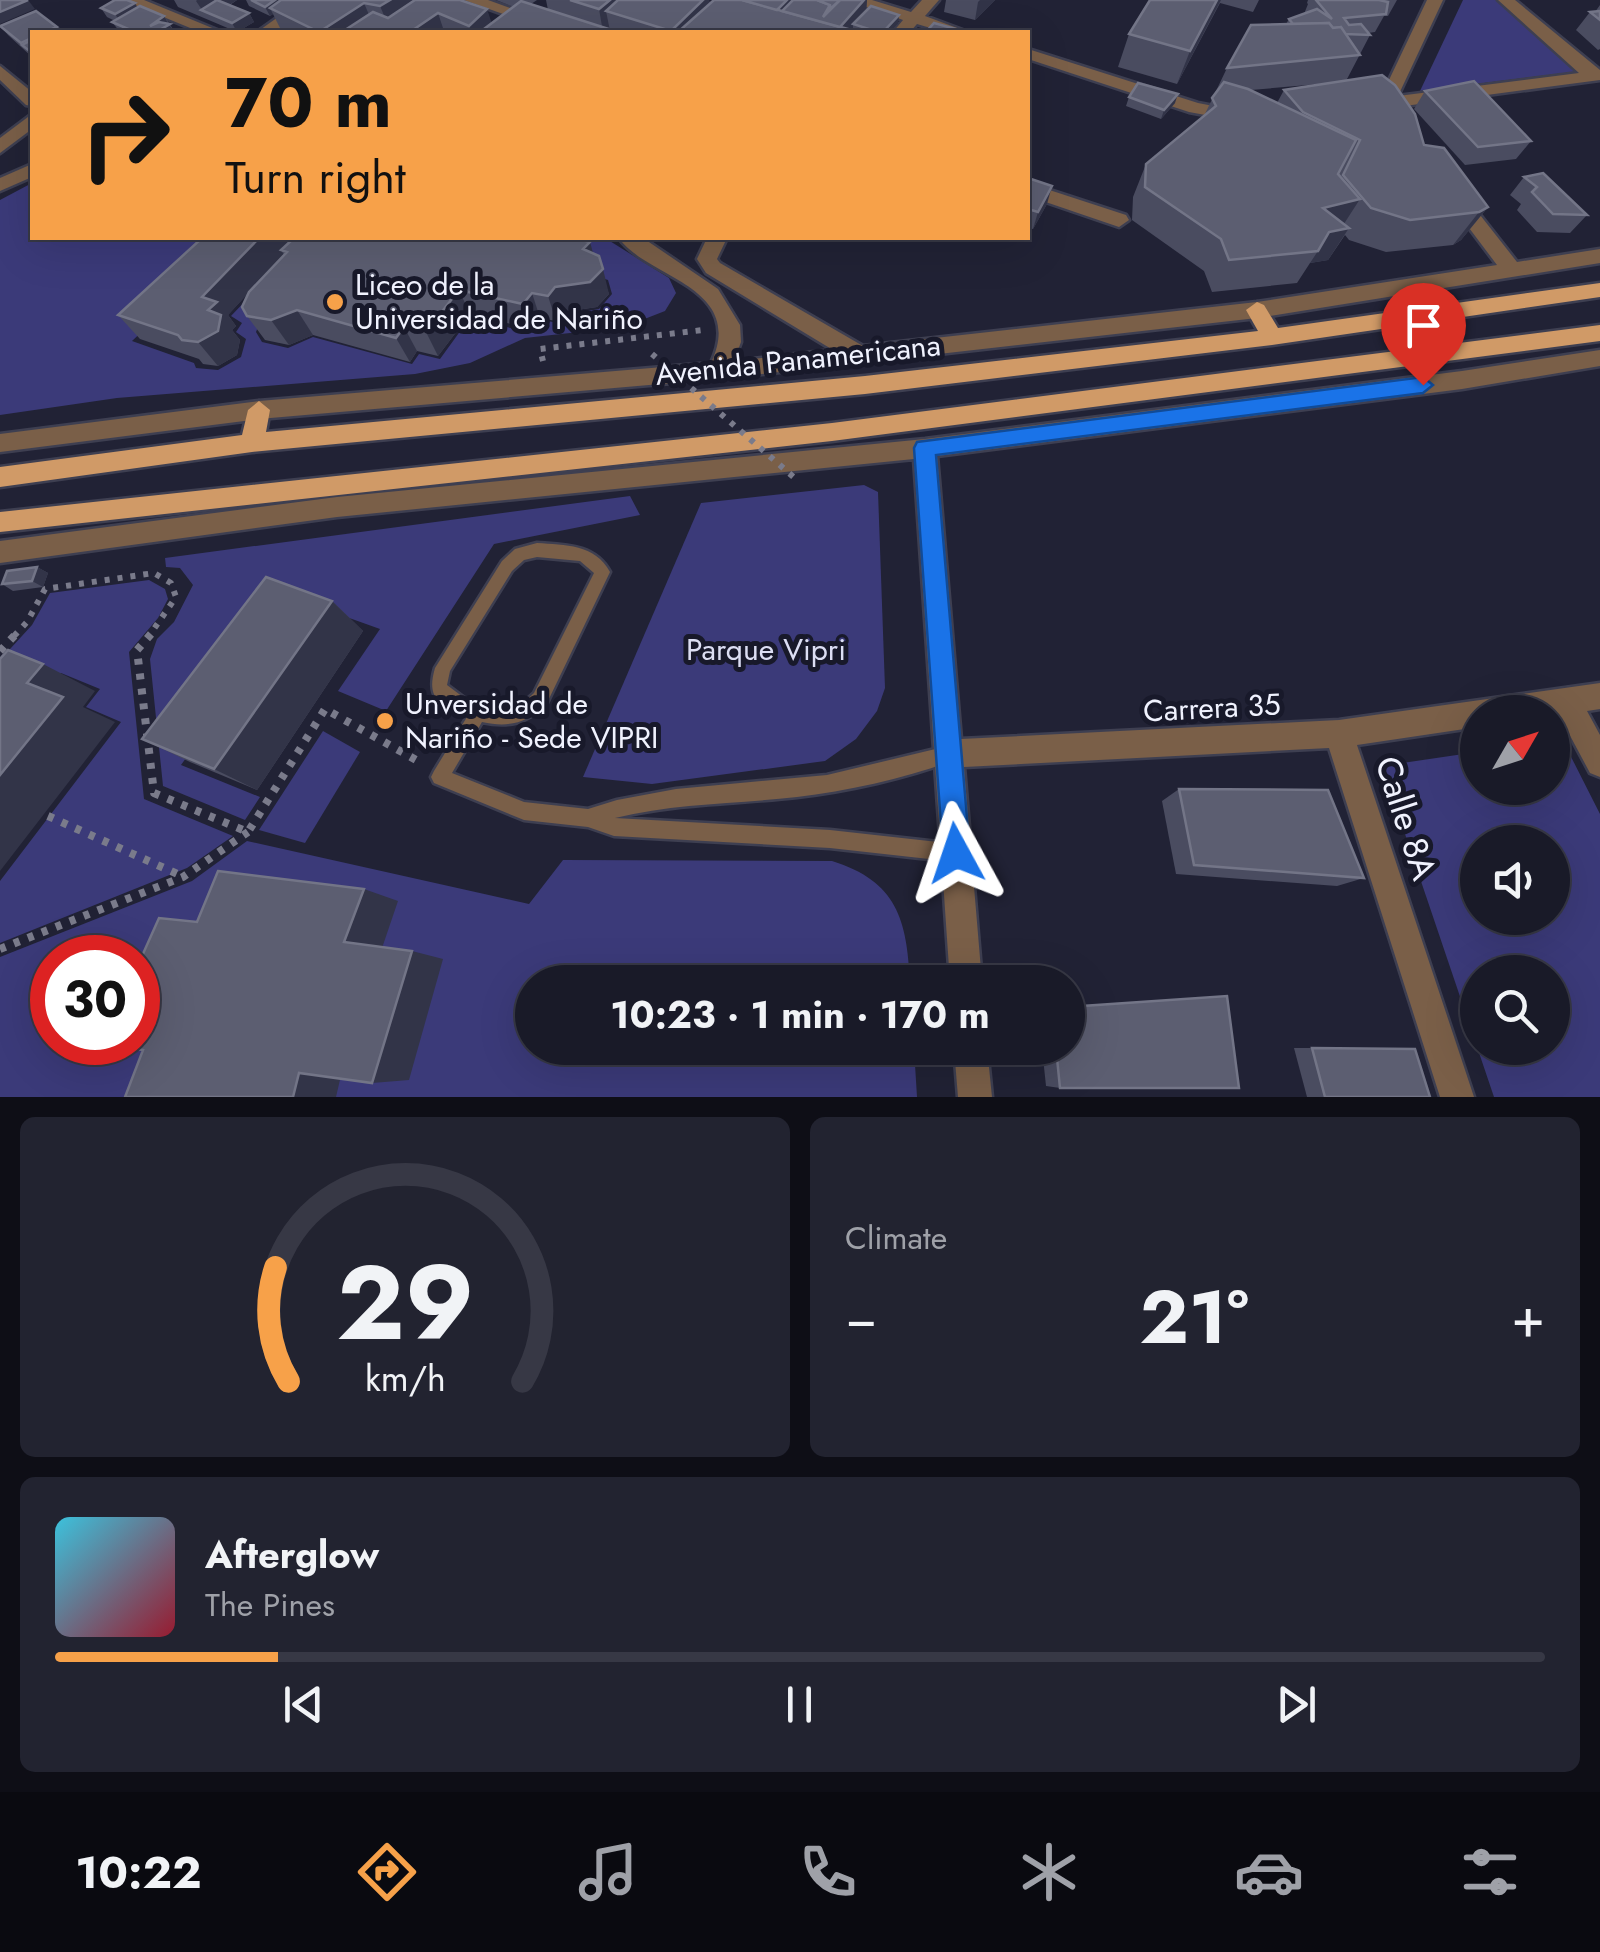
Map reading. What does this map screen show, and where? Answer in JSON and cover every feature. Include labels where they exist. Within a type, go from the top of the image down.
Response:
[{"type":"main road","name":"Avenida Panamericana","points":[[0,477],[252,443],[865,385],[1272,336],[1600,290]]},
{"type":"main road","points":[[1257,310],[1272,336]]},
{"type":"main road","points":[[0,522],[832,432],[1600,333]]},
{"type":"main road","points":[[252,443],[259,410]]},
{"type":"street","points":[[130,0],[171,8],[210,30]]},
{"type":"street","points":[[268,30],[313,0]]},
{"type":"street","points":[[472,0],[538,15],[564,30]]},
{"type":"street","points":[[855,0],[954,30]]},
{"type":"street","points":[[903,30],[931,0]]},
{"type":"street","points":[[1386,104],[1435,0]]},
{"type":"street","points":[[1506,0],[1597,75]]},
{"type":"street","points":[[519,30],[538,15]]},
{"type":"street","points":[[1030,55],[1195,108],[1251,118]]},
{"type":"street","points":[[0,71],[30,99]]},
{"type":"street","points":[[1347,108],[1597,75]]},
{"type":"street","points":[[1386,104],[1408,134]]},
{"type":"street","points":[[0,147],[30,122]]},
{"type":"street","points":[[0,184],[30,171]]},
{"type":"street","points":[[1442,178],[1510,267]]},
{"type":"street","points":[[1030,190],[1119,220]]},
{"type":"street","points":[[632,240],[698,282],[729,321],[730,341],[718,371]]},
{"type":"street","points":[[714,242],[707,259],[730,282],[858,354]]},
{"type":"street","points":[[0,443],[259,410],[718,371],[1257,310],[1510,267],[1600,256]]},
{"type":"street","points":[[0,552],[337,507],[925,448],[1462,380],[1600,358]]},
{"type":"street","points":[[925,448],[965,965]]},
{"type":"street","points":[[1570,700],[1600,696]]},
{"type":"street","points":[[1570,708],[1600,763]]},
{"type":"street","name":"Carrera 35","points":[[948,754],[1339,734],[1460,717]]},
{"type":"street","name":"Calle 8A","points":[[1339,734],[1457,1097]]},
{"type":"street","points":[[973,1065],[975,1097]]},
{"type":"lane","points":[[537,550],[584,555],[597,562],[602,572],[540,699],[523,714],[508,718],[479,712],[448,701],[438,687],[443,668],[507,566],[520,554],[537,550]]},
{"type":"lane","points":[[479,712],[440,777],[524,811],[653,831],[830,839],[956,853]]},
{"type":"lane","points":[[588,818],[618,807],[650,802],[827,784],[948,754]]},
{"type":"path","points":[[559,358],[541,361],[540,349],[706,330],[730,341]]},
{"type":"path","points":[[614,350],[633,347]]},
{"type":"path","points":[[642,350],[652,354],[797,480]]},
{"type":"path","points":[[0,651],[26,622],[46,589],[154,572],[171,583],[176,598],[165,618],[136,650],[154,793],[248,832]]},
{"type":"path","points":[[0,949],[183,877],[248,832],[326,709],[374,733],[440,777]]},
{"type":"path","points":[[48,816],[183,877]]},
{"type":"green space","points":[[1463,0],[1502,0],[1581,71],[1420,91]]},
{"type":"green space","points":[[30,184],[30,240],[239,240],[132,341],[194,363],[196,368],[218,370],[241,357],[246,339],[236,332],[242,323],[231,316],[303,240],[325,240],[262,317],[256,332],[262,342],[288,348],[313,337],[412,364],[419,354],[440,359],[469,319],[534,333],[542,320],[558,323],[564,315],[599,309],[612,294],[608,280],[593,275],[544,240],[608,240],[669,278],[676,293],[665,311],[624,327],[525,338],[470,363],[415,374],[117,398],[0,415],[0,200]]},
{"type":"green space","name":"Parque Vipri","points":[[864,485],[878,492],[885,688],[877,711],[856,739],[825,761],[652,784],[583,777],[701,503]]},
{"type":"green space","points":[[630,496],[640,515],[494,544],[386,711],[338,691],[380,629],[299,600],[181,765],[260,797],[245,820],[163,786],[150,659],[157,639],[174,622],[193,585],[180,568],[166,567],[165,558]]},
{"type":"green space","points":[[149,580],[165,589],[168,599],[158,618],[129,652],[144,799],[233,836],[187,868],[0,943],[0,881],[121,722],[86,707],[100,689],[61,673],[0,746],[0,660],[32,625],[50,593]]},
{"type":"green space","points":[[323,731],[360,752],[305,843],[259,830]]},
{"type":"green space","points":[[1460,755],[1460,805],[1570,805],[1570,755],[1600,814],[1600,1097],[1494,1097],[1483,1065],[1570,1065],[1570,955],[1460,955],[1460,997],[1382,766]]},
{"type":"green space","points":[[247,841],[529,904],[563,860],[832,861],[854,869],[884,892],[901,922],[908,965],[515,965],[515,1065],[915,1065],[917,1097],[0,1097],[0,957],[30,945],[30,1065],[160,1065],[160,935],[56,935],[192,881]]},
{"type":"building","points":[[0,0],[28,0],[0,12]]},
{"type":"building","points":[[115,0],[135,3],[115,14],[101,8]]},
{"type":"building","points":[[217,0],[249,13],[232,23],[201,10]]},
{"type":"building","points":[[251,0],[275,0],[265,7]]},
{"type":"building","points":[[281,0],[390,0],[380,6],[364,3],[322,30],[270,8]]},
{"type":"building","points":[[415,0],[460,0],[487,9],[469,26],[438,13],[413,30],[345,30],[373,12],[388,18]]},
{"type":"building","points":[[570,0],[610,0],[599,9]]},
{"type":"building","points":[[618,0],[703,0],[672,30],[606,11]]},
{"type":"building","points":[[714,0],[742,0],[852,30],[680,30]]},
{"type":"building","points":[[742,0],[787,0],[777,10]]},
{"type":"building","points":[[793,0],[817,0],[830,5],[823,17],[840,0],[864,0],[840,27],[782,11]]},
{"type":"building","points":[[817,0],[840,0],[830,9],[830,5]]},
{"type":"building","points":[[1150,0],[1217,0],[1190,51],[1129,34]]},
{"type":"building","points":[[1316,0],[1388,2],[1386,14],[1344,18],[1349,25],[1361,24],[1370,35],[1345,34],[1341,27],[1333,28],[1329,23],[1293,24],[1289,19],[1317,9],[1332,19]]},
{"type":"building","points":[[521,1],[612,30],[483,30]]},
{"type":"building","points":[[140,6],[164,16],[150,26],[159,22],[170,24],[160,30],[130,30],[112,22]]},
{"type":"building","points":[[871,6],[899,15],[885,30],[853,24]]},
{"type":"building","points":[[36,11],[57,27],[30,30],[30,39],[21,43],[0,26]]},
{"type":"building","points":[[934,23],[959,30],[928,30]]},
{"type":"building","points":[[1329,23],[1333,28],[1341,27],[1360,55],[1227,68],[1251,25]]},
{"type":"building","points":[[1382,75],[1395,85],[1415,114],[1424,145],[1444,148],[1488,207],[1479,212],[1410,220],[1371,208],[1343,175],[1360,140],[1303,112],[1284,90]]},
{"type":"building","points":[[1474,81],[1531,141],[1478,147],[1425,91]]},
{"type":"building","points":[[1224,82],[1248,89],[1356,140],[1338,174],[1360,199],[1323,208],[1349,228],[1329,232],[1318,251],[1229,260],[1221,239],[1145,187],[1146,164],[1216,106],[1212,98]]},
{"type":"building","points":[[1138,83],[1178,94],[1164,110],[1129,97]]},
{"type":"building","points":[[1543,173],[1587,215],[1553,214],[1532,192],[1537,187],[1524,177]]},
{"type":"building","points":[[1030,179],[1052,186],[1038,212],[1030,210]]},
{"type":"building","points":[[200,240],[257,240],[202,297],[217,302],[208,310],[221,315],[218,331],[198,342],[182,340],[178,335],[118,315]]},
{"type":"building","points":[[292,240],[582,240],[590,242],[583,249],[599,256],[603,269],[590,282],[555,287],[548,296],[532,293],[523,304],[459,290],[426,332],[404,327],[396,338],[297,310],[271,320],[247,316],[242,307],[249,292],[287,252],[281,250]]},
{"type":"building","points":[[37,567],[32,581],[2,584],[7,571]]},
{"type":"building","points":[[266,577],[332,601],[214,769],[142,739]]},
{"type":"building","points":[[8,650],[43,664],[27,683],[63,697],[0,775],[0,659]]},
{"type":"building","points":[[1179,789],[1328,790],[1364,878],[1194,865]]},
{"type":"building","points":[[218,871],[364,889],[344,942],[412,951],[372,1083],[299,1073],[293,1097],[125,1097],[137,1065],[160,1065],[160,935],[151,935],[159,918],[197,922]]},
{"type":"building","points":[[1227,996],[1239,1088],[1060,1088],[1058,1065],[1085,1065],[1085,1006]]},
{"type":"building","points":[[1312,1048],[1415,1049],[1430,1097],[1325,1097]]},
{"type":"place","name":"Liceo de la Universidad de Nariño","points":[[335,302]]},
{"type":"place","name":"Unversidad de Nariño - Sede VIPRI","points":[[385,721]]},
{"type":"route","points":[[956,853],[925,448],[1423,385]]}]
